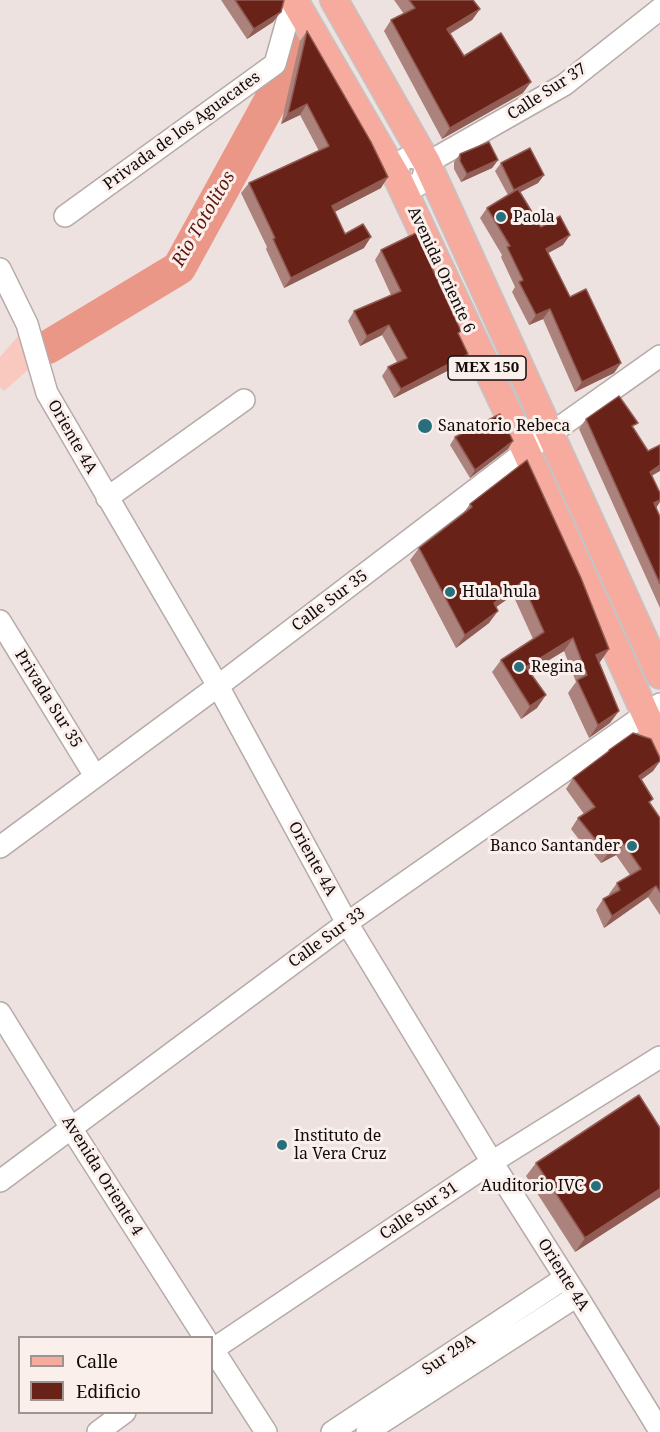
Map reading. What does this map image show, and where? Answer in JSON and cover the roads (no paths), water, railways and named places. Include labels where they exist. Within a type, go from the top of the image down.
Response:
[{"type":"main road","name":"Avenida Oriente 6","points":[[293,0],[398,179],[526,452],[652,709],[660,746]]},
{"type":"main road","name":"Avenida Oriente 6","points":[[334,0],[427,163],[660,675]]},
{"type":"street","name":"Privada de los Aguacates","points":[[65,216],[275,64],[293,0]]},
{"type":"street","name":"Calle Sur 37","points":[[427,163],[564,85],[660,9]]},
{"type":"street","points":[[398,179],[399,165],[405,159],[413,157],[427,163]]},
{"type":"street","name":"Oriente 4A","points":[[0,269],[27,324],[47,393],[218,686],[347,923],[492,1162],[577,1296],[654,1427]]},
{"type":"street","name":"Calle Sur 35","points":[[0,847],[218,686],[526,452],[660,356]]},
{"type":"street","points":[[107,498],[244,400]]},
{"type":"street","name":"Privada Sur 35","points":[[0,621],[95,776]]},
{"type":"street","name":"Calle Sur 33","points":[[0,1181],[347,923],[652,709]]},
{"type":"street","name":"Avenida Oriente 4","points":[[0,1013],[204,1336]]},
{"type":"street","name":"Calle Sur 31","points":[[213,1348],[492,1162],[660,1058]]},
{"type":"street","name":"Sur 29A","points":[[332,1432],[565,1278]]},
{"type":"street","name":"Sur 29A","points":[[368,1432],[577,1296]]},
{"type":"street","points":[[213,1351],[266,1432]]},
{"type":"street","points":[[98,1432],[124,1414]]},
{"type":"waterway","name":"Rio Totolitos","points":[[48,347],[179,268],[281,82],[295,34]]},
{"type":"place","name":"Paola","points":[[501,217]]},
{"type":"place","name":"Sanatorio Rebeca","points":[[425,426]]},
{"type":"place","name":"Hula hula","points":[[450,592]]},
{"type":"place","name":"Regina","points":[[519,667]]},
{"type":"place","name":"Banco Santander","points":[[632,846]]},
{"type":"place","name":"Instituto de la Vera Cruz","points":[[282,1145]]},
{"type":"place","name":"Auditorio IVC","points":[[596,1186]]}]
